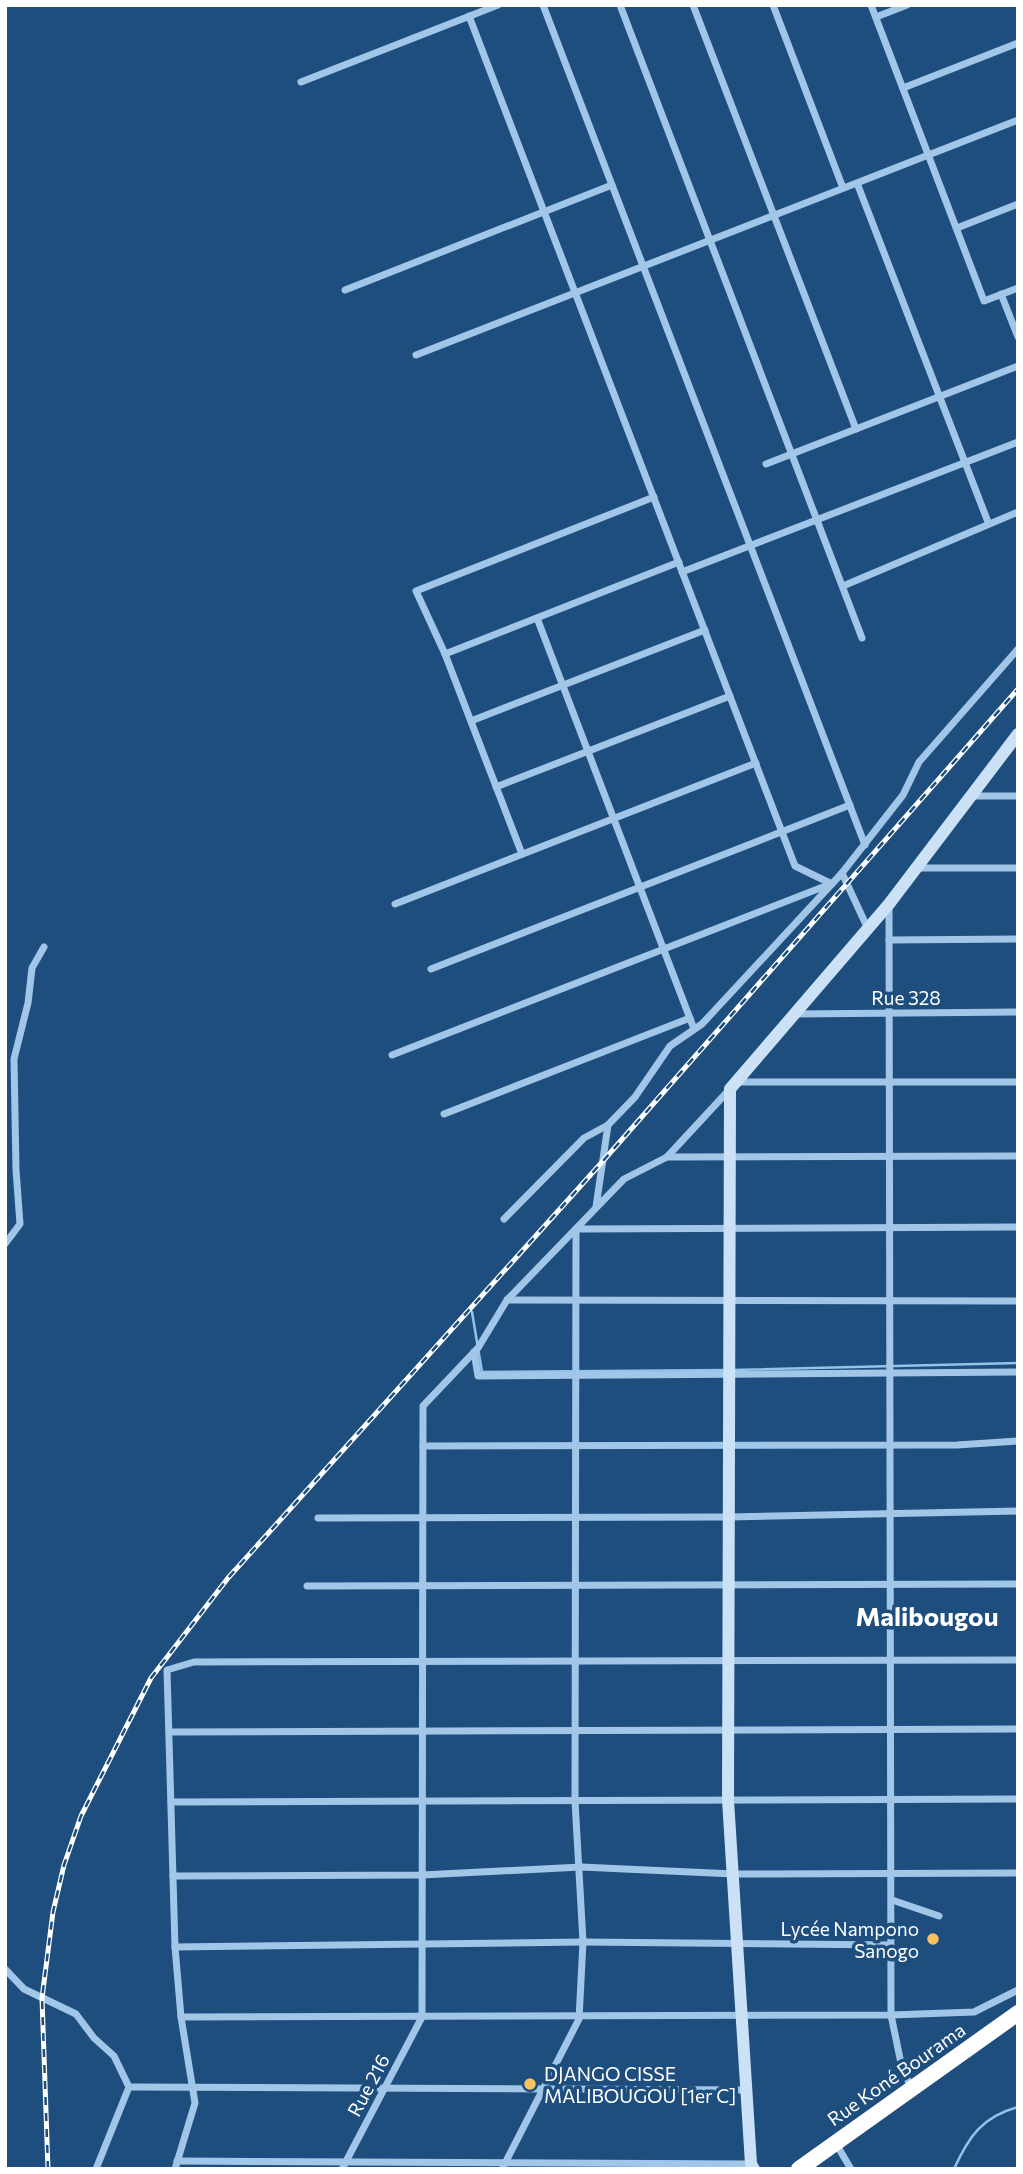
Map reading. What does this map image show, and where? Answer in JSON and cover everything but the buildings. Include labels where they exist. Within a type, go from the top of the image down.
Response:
[{"type":"highway","name":"Rue Koné Bourama","points":[[799,2169],[1018,2013]]},
{"type":"street","points":[[301,82],[498,5]]},
{"type":"street","points":[[543,5],[864,845]]},
{"type":"street","points":[[620,5],[862,638]]},
{"type":"street","points":[[693,5],[856,429]]},
{"type":"street","points":[[773,5],[843,188]]},
{"type":"street","points":[[871,5],[984,301],[1018,288]]},
{"type":"street","points":[[876,18],[907,5]]},
{"type":"street","points":[[469,16],[795,866],[832,884]]},
{"type":"street","points":[[903,88],[1018,43]]},
{"type":"street","points":[[416,355],[1018,120]]},
{"type":"street","points":[[857,183],[988,522]]},
{"type":"street","points":[[345,289],[612,185]]},
{"type":"street","points":[[957,228],[1018,204]]},
{"type":"street","points":[[1001,294],[1018,337]]},
{"type":"street","points":[[766,464],[1018,366]]},
{"type":"street","points":[[682,572],[1018,442]]},
{"type":"street","points":[[522,854],[445,654],[416,591],[654,498]]},
{"type":"street","points":[[842,586],[988,522],[1018,512]]},
{"type":"street","points":[[445,654],[678,562]]},
{"type":"street","points":[[537,618],[694,1029]]},
{"type":"street","points":[[471,721],[705,630]]},
{"type":"street","points":[[504,1219],[584,1138],[608,1125],[635,1097],[670,1046],[694,1029],[842,873],[903,795],[919,762],[1018,649]]},
{"type":"street","points":[[496,787],[730,696]]},
{"type":"street","points":[[422,2017],[423,1406],[474,1352],[507,1300],[576,1228],[624,1179],[667,1157],[733,1086],[889,904],[968,796],[1018,734]]},
{"type":"street","points":[[395,904],[756,763]]},
{"type":"street","points":[[968,796],[1018,796]]},
{"type":"street","points":[[431,969],[849,805]]},
{"type":"street","points":[[914,868],[1018,868]]},
{"type":"street","points":[[842,873],[868,929]]},
{"type":"street","points":[[393,1055],[832,884]]},
{"type":"street","points":[[889,904],[891,2015],[902,2068],[912,2089]]},
{"type":"street","points":[[889,940],[1018,939]]},
{"type":"street","points":[[5,1244],[20,1224],[14,1059],[28,1003],[32,968],[44,947]]},
{"type":"street","name":"Rue 328","points":[[795,1014],[1018,1013]]},
{"type":"street","points":[[444,1114],[690,1018]]},
{"type":"street","points":[[733,1086],[1018,1082]]},
{"type":"street","points":[[733,1086],[730,1157],[729,1446],[729,1517],[729,1585],[729,1660],[729,1800],[752,2166],[176,2165],[195,2103],[181,2017],[175,1947],[167,1670],[194,1662],[729,1660],[1018,1660]]},
{"type":"street","points":[[596,1208],[608,1125]]},
{"type":"street","points":[[667,1157],[1018,1156]]},
{"type":"street","points":[[576,1228],[1018,1227]]},
{"type":"street","points":[[503,2166],[579,2018],[583,1942],[581,1867],[575,1801],[576,1228]]},
{"type":"street","points":[[507,1300],[1018,1301]]},
{"type":"street","points":[[474,1352],[478,1376],[1018,1372]]},
{"type":"street","points":[[423,1446],[890,1445],[1018,1441]]},
{"type":"street","points":[[318,1518],[729,1517],[1018,1511]]},
{"type":"street","points":[[307,1587],[1018,1584]]},
{"type":"street","points":[[169,1732],[1018,1729]]},
{"type":"street","points":[[171,1802],[1018,1799]]},
{"type":"street","points":[[173,1876],[422,1875],[581,1867],[734,1874],[1018,1873]]},
{"type":"street","points":[[892,1900],[939,1916]]},
{"type":"street","points":[[175,1947],[422,1947],[583,1942],[891,1945]]},
{"type":"street","points":[[5,1969],[24,1989],[75,2014],[94,2038],[114,2056],[129,2087],[96,2169]]},
{"type":"street","points":[[181,2017],[579,2018],[891,2015],[974,2012],[1018,1990]]},
{"type":"street","name":"Rue 216","points":[[344,2165],[422,2017]]},
{"type":"street","points":[[129,2087],[746,2090]]},
{"type":"street","points":[[835,2142],[851,2169]]},
{"type":"waterway","points":[[472,1312],[482,1372],[726,1370]]},
{"type":"waterway","points":[[732,1370],[1018,1363]]},
{"type":"waterway","points":[[954,2169],[978,2129],[995,2116],[1018,2107]]},
{"type":"railway","points":[[48,2169],[42,1998],[53,1912],[64,1865],[81,1816],[151,1678],[228,1578],[603,1161],[1018,689]]},
{"type":"place","name":"Lycée Nampono Sanogo","points":[[933,1939]]},
{"type":"place","name":"DJANGO CISSE MALIBOUGOU [1er C]","points":[[530,2084]]},
{"type":"district","name":"Malibougou","points":[[927,1615]]}]
